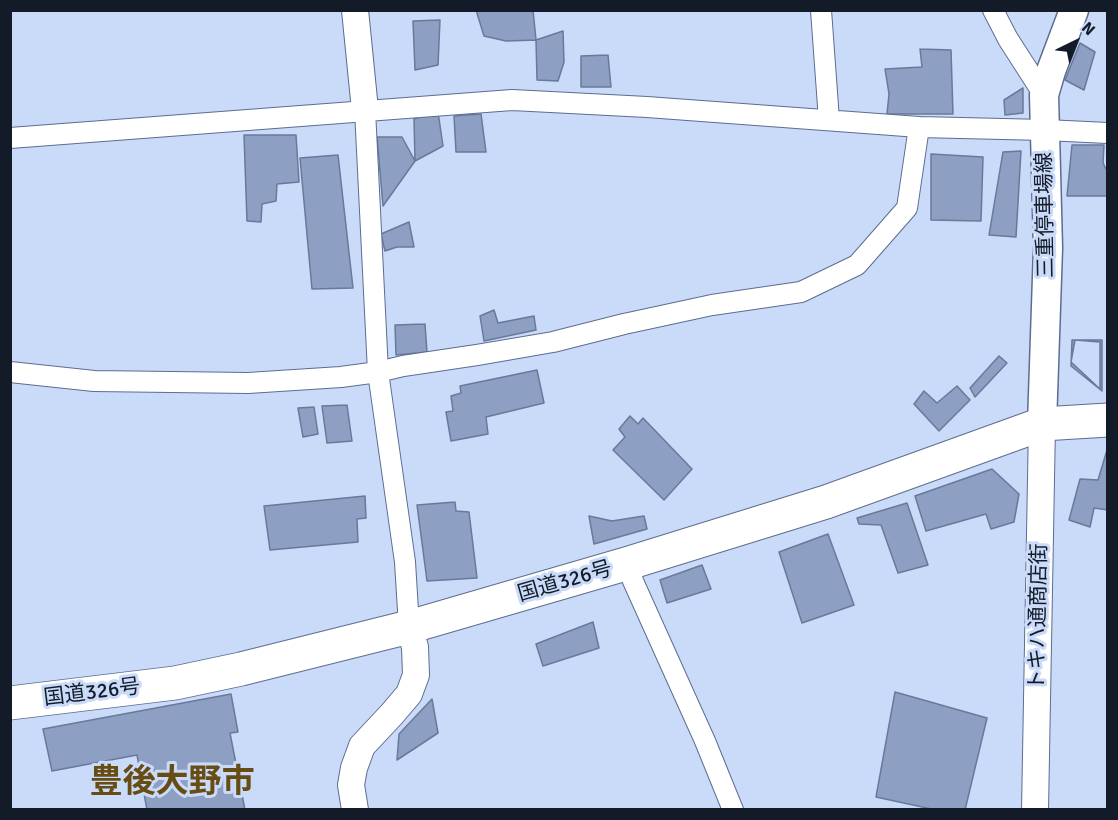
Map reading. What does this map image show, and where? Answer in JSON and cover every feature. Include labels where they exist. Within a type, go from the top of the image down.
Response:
[{"type":"highway","name":"国道326号","points":[[10,704],[175,683],[409,627],[629,563],[826,502],[1042,424],[1107,420]]},
{"type":"main road","name":"三重停車場線","points":[[1042,424],[1048,248],[1044,95],[1074,10]]},
{"type":"street","points":[[355,10],[365,110],[378,372],[405,562],[409,627],[416,647],[416,675],[409,694],[362,746],[351,785],[355,810]]},
{"type":"street","points":[[821,10],[829,120]]},
{"type":"street","points":[[993,10],[1008,39],[1044,95]]},
{"type":"street","points":[[10,138],[512,100],[647,106],[919,127],[1107,133]]},
{"type":"street","points":[[10,372],[94,381],[248,382],[341,377],[553,342],[711,304],[801,292],[857,265],[907,208],[919,127]]},
{"type":"street","name":"トキハ通商店街","points":[[1035,810],[1042,424]]},
{"type":"street","points":[[629,563],[633,581],[733,810]]},
{"type":"building","points":[[476,10],[533,10],[536,40],[506,41],[484,36]]},
{"type":"building","points":[[440,20],[438,65],[415,70],[413,21]]},
{"type":"building","points":[[563,31],[564,62],[558,81],[537,80],[536,40]]},
{"type":"building","points":[[1080,43],[1095,52],[1084,90],[1065,80]]},
{"type":"building","points":[[920,49],[951,50],[953,114],[887,114],[889,94],[885,69],[922,67]]},
{"type":"building","points":[[608,55],[611,87],[581,87],[581,56]]},
{"type":"building","points":[[1023,88],[1023,113],[1005,115],[1004,100]]},
{"type":"building","points":[[438,112],[443,146],[415,161],[414,119]]},
{"type":"building","points":[[481,114],[486,152],[456,152],[454,116]]},
{"type":"building","points":[[244,135],[296,135],[299,182],[277,184],[276,201],[262,204],[261,222],[247,221]]},
{"type":"building","points":[[377,137],[402,137],[415,161],[383,206]]},
{"type":"building","points":[[1072,145],[1104,145],[1103,163],[1108,173],[1108,196],[1067,196]]},
{"type":"building","points":[[1021,151],[1016,237],[989,235],[1003,152]]},
{"type":"building","points":[[931,154],[983,157],[981,221],[931,220]]},
{"type":"building","points":[[338,155],[353,288],[312,289],[300,158]]},
{"type":"building","points":[[409,222],[414,247],[397,247],[385,251],[381,234]]},
{"type":"building","points":[[494,310],[498,323],[534,316],[536,330],[484,341],[480,316]]},
{"type":"building","points":[[425,324],[427,352],[396,355],[395,325]]},
{"type":"building","points":[[1072,340],[1102,340],[1102,391],[1071,366]]},
{"type":"building","points":[[1075,340],[1100,342],[1100,389],[1071,362]]},
{"type":"building","points":[[999,356],[1007,363],[975,397],[970,388]]},
{"type":"building","points":[[537,370],[544,403],[486,417],[488,434],[451,441],[446,412],[453,411],[451,396],[461,393],[460,386]]},
{"type":"building","points":[[957,386],[970,400],[939,431],[914,404],[924,391],[937,403]]},
{"type":"building","points":[[347,405],[352,441],[327,443],[322,406]]},
{"type":"building","points":[[314,407],[318,434],[303,437],[298,408]]},
{"type":"building","points":[[630,416],[638,424],[643,418],[692,469],[664,500],[613,450],[625,437],[619,429]]},
{"type":"building","points":[[1107,450],[1108,510],[1094,508],[1090,527],[1069,520],[1080,479],[1098,480]]},
{"type":"building","points":[[992,469],[1019,494],[1014,522],[991,529],[986,514],[926,531],[915,496]]},
{"type":"building","points":[[365,496],[366,518],[357,519],[358,542],[270,550],[264,506]]},
{"type":"building","points":[[455,502],[456,511],[469,512],[477,578],[427,581],[417,505]]},
{"type":"building","points":[[907,503],[928,565],[898,573],[881,525],[859,524],[857,518]]},
{"type":"building","points":[[589,516],[612,521],[644,516],[647,529],[594,544]]},
{"type":"building","points":[[828,534],[854,605],[802,623],[779,552]]},
{"type":"building","points":[[702,565],[711,589],[667,603],[660,580]]},
{"type":"building","points":[[593,622],[599,648],[543,666],[536,644]]},
{"type":"building","points":[[895,692],[987,718],[965,810],[936,810],[876,797]]},
{"type":"building","points":[[231,694],[238,732],[230,733],[245,810],[147,810],[137,755],[52,771],[43,729]]},
{"type":"building","points":[[432,699],[438,733],[397,760],[399,734]]},
{"type":"district","name":"豊後大野市","points":[[172,783]]}]
